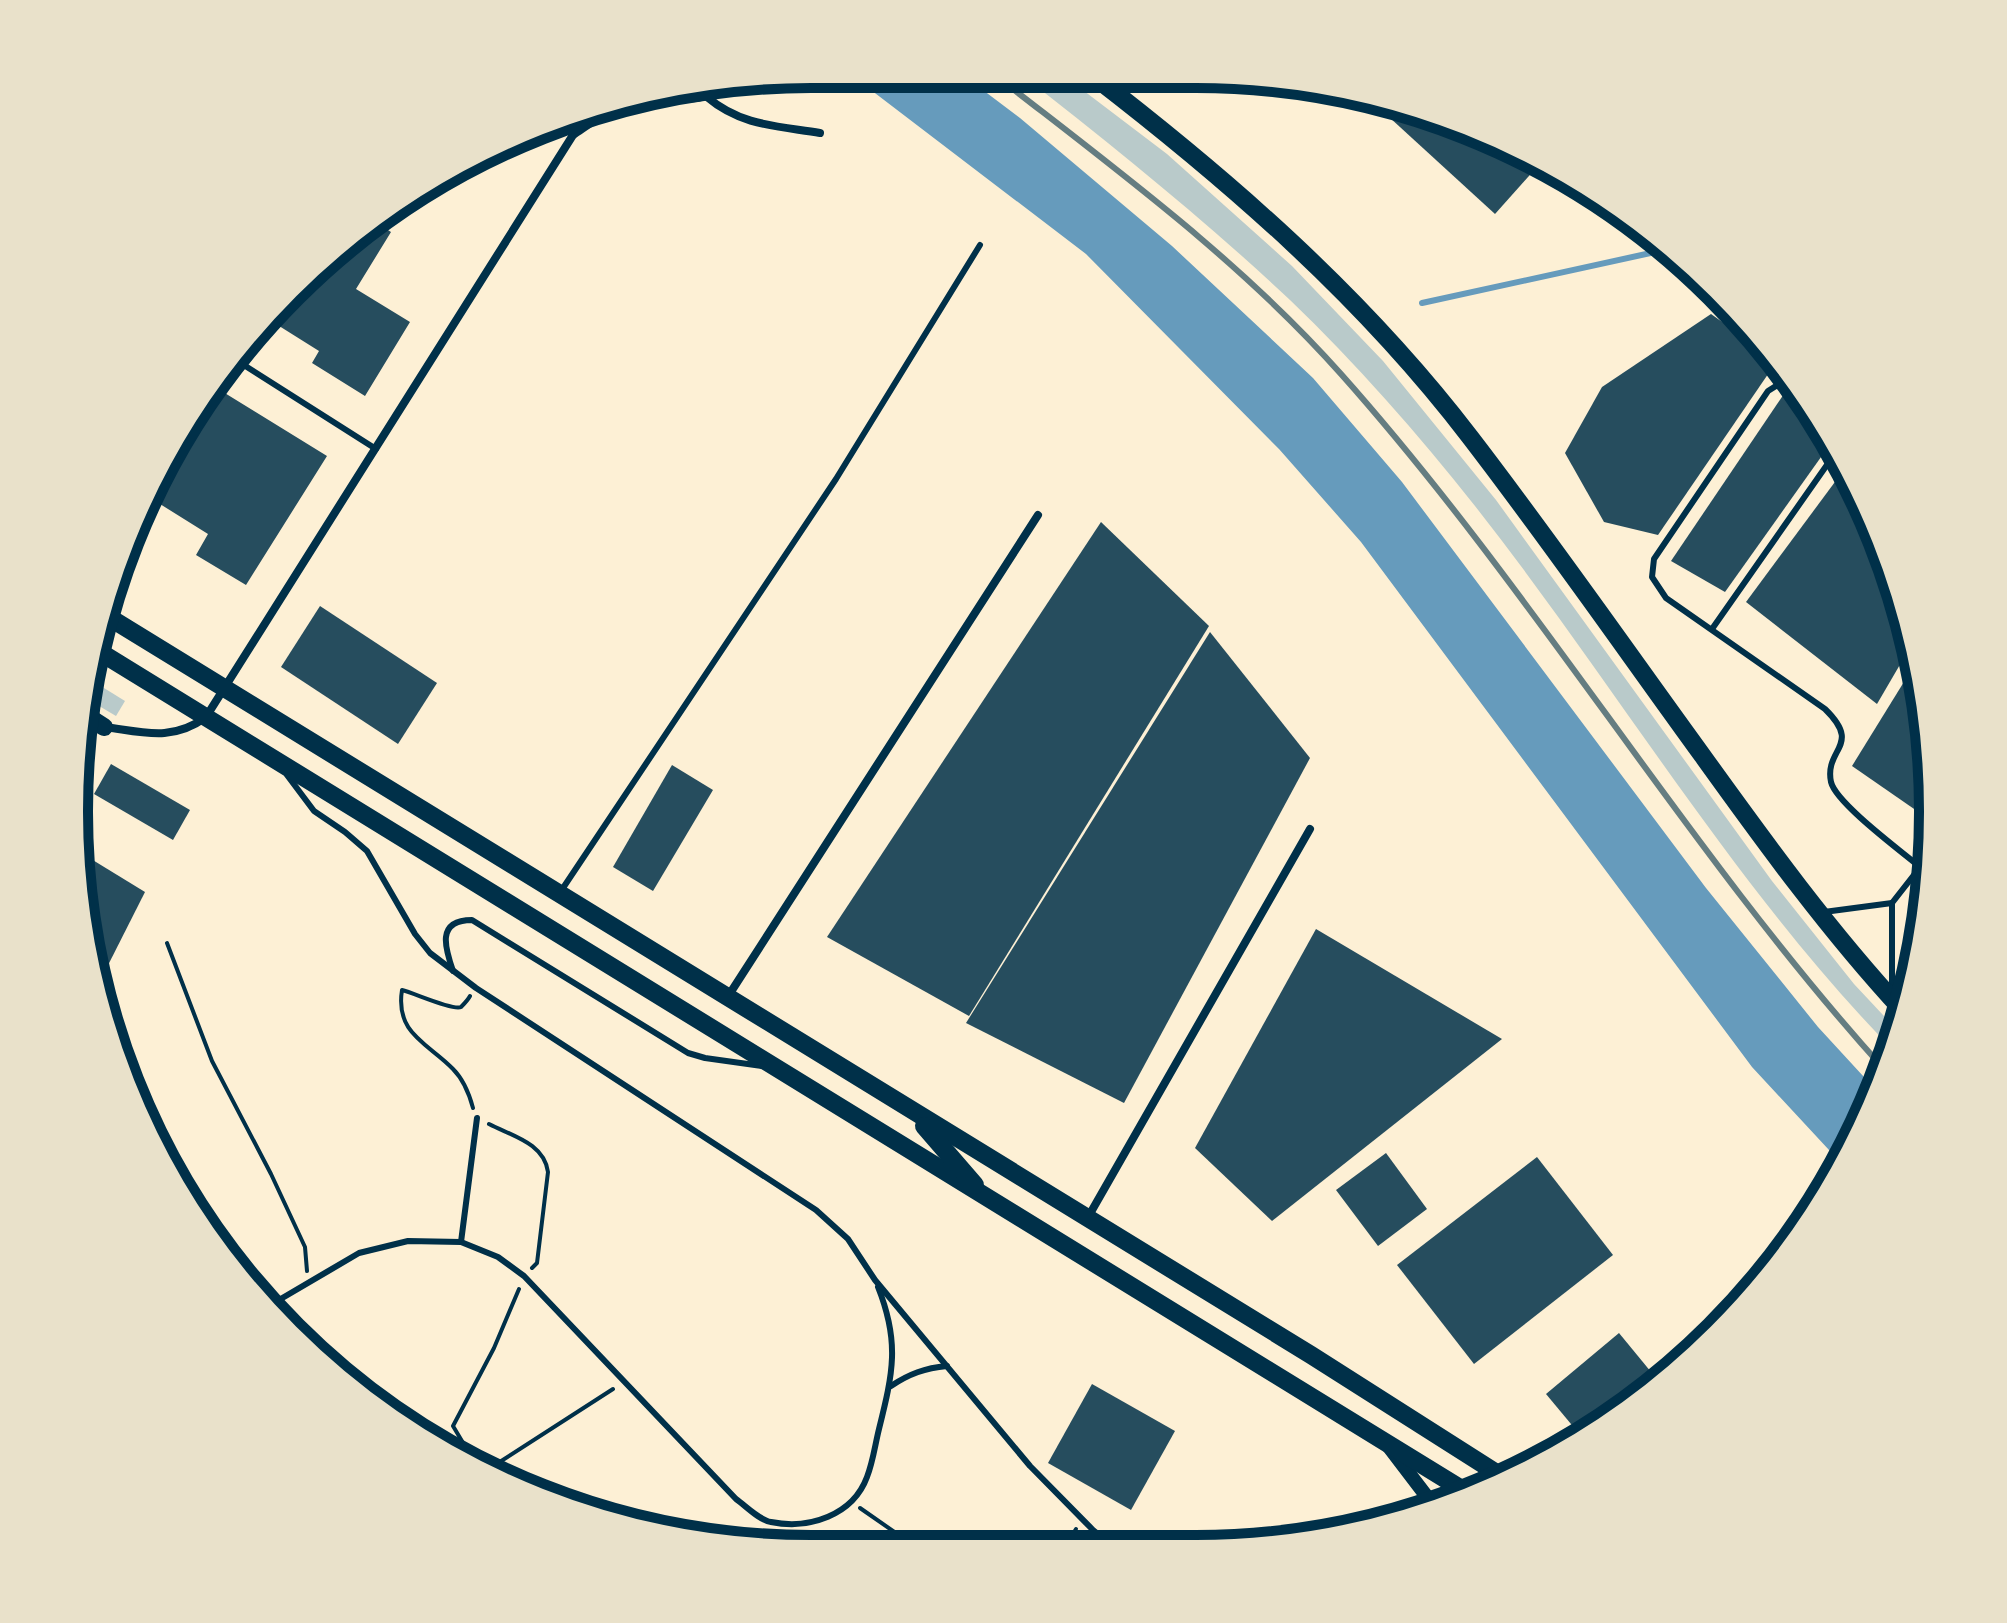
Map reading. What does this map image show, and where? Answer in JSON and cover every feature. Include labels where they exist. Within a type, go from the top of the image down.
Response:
[{"type":"highway","points":[[1108,88],[1215,173],[1282,232],[1331,278],[1400,352],[1469,436],[1818,913],[1894,1000]]},
{"type":"highway","points":[[114,620],[1311,1355],[1493,1470]]},
{"type":"highway","points":[[105,655],[1457,1486]]},
{"type":"highway","points":[[911,1111],[987,1200]]},
{"type":"street","points":[[686,99],[707,97],[721,108],[749,121],[820,133]]},
{"type":"street","points":[[573,135],[595,121]]},
{"type":"street","points":[[95,726],[169,733],[192,727],[206,717],[579,126]]},
{"type":"street","points":[[727,998],[1038,515]]},
{"type":"street","points":[[1087,1219],[1310,829]]},
{"type":"street","points":[[1386,1443],[1427,1497]]},
{"type":"lane","points":[[559,894],[836,479],[980,245]]},
{"type":"lane","points":[[243,365],[376,449]]},
{"type":"lane","points":[[1779,384],[1768,391],[1654,559],[1652,577],[1666,598],[1825,709],[1839,723],[1843,740],[1831,766],[1831,783],[1842,801],[1917,864]]},
{"type":"lane","points":[[1712,629],[1829,463]]},
{"type":"lane","points":[[271,757],[314,811],[367,851],[415,934],[430,953],[476,988],[816,1210],[848,1239],[875,1280],[1030,1466],[1100,1535]]},
{"type":"lane","points":[[1897,987],[1892,903],[1916,872]]},
{"type":"lane","points":[[1818,913],[1892,903]]},
{"type":"lane","points":[[453,971],[444,938],[449,928],[460,920],[472,920],[688,1053],[773,1068]]},
{"type":"lane","points":[[461,1242],[477,1118]]},
{"type":"lane","points":[[278,1300],[359,1253],[408,1241],[461,1242],[498,1257],[524,1276],[736,1499],[769,1522],[807,1524],[836,1514],[852,1502],[867,1479],[890,1386],[894,1351],[889,1314],[875,1280]]},
{"type":"lane","points":[[890,1386],[926,1368],[947,1366]]},
{"type":"path","points":[[167,943],[212,1061],[305,1247],[307,1281]]},
{"type":"path","points":[[465,1446],[453,1426],[494,1348],[524,1276],[537,1263],[547,1163],[535,1147],[477,1118],[462,1080],[414,1037],[399,1004],[402,990],[451,1009],[461,1007],[476,988]]},
{"type":"path","points":[[498,1463],[625,1382]]},
{"type":"path","points":[[852,1502],[899,1535]]},
{"type":"path","points":[[1073,1535],[1082,1520]]},
{"type":"shaded area","points":[[1039,88],[1080,88],[1167,154],[1292,266],[1383,361],[1496,500],[1772,881],[1854,984],[1888,1020],[1883,1039],[1780,921],[1677,784],[1527,574],[1475,506],[1386,400],[1315,324],[1258,270]]},
{"type":"shaded area","points":[[99,685],[125,701],[116,716],[96,704]]},
{"type":"water","points":[[868,88],[980,88],[1172,246],[1313,378],[1402,482],[1706,888],[1818,1027],[1867,1080],[1832,1153],[1752,1067],[1361,542],[1279,449],[1086,254]]},
{"type":"building","points":[[1385,114],[1472,143],[1532,172],[1495,214]]},
{"type":"building","points":[[385,228],[391,232],[356,289],[410,322],[365,396],[312,363],[319,351],[277,325],[334,268]]},
{"type":"building","points":[[1711,314],[1739,334],[1770,372],[1658,535],[1604,522],[1565,453],[1602,387]]},
{"type":"building","points":[[223,392],[327,456],[246,585],[196,555],[208,534],[160,504],[149,523],[185,450]]},
{"type":"building","points":[[1785,393],[1824,453],[1725,592],[1671,561]]},
{"type":"building","points":[[1837,479],[1881,579],[1903,660],[1877,704],[1746,602]]},
{"type":"building","points":[[1101,522],[1209,626],[969,1016],[827,937]]},
{"type":"building","points":[[320,606],[437,683],[398,744],[281,667]]},
{"type":"building","points":[[1210,632],[1310,758],[1124,1103],[966,1023]]},
{"type":"building","points":[[1906,678],[1913,717],[1919,812],[1852,766]]},
{"type":"building","points":[[111,764],[190,810],[173,840],[94,794]]},
{"type":"building","points":[[672,765],[713,790],[653,891],[613,867]]},
{"type":"building","points":[[90,858],[145,892],[106,969],[94,906]]},
{"type":"building","points":[[1316,929],[1502,1039],[1272,1221],[1195,1148]]},
{"type":"building","points":[[1386,1153],[1427,1209],[1378,1246],[1336,1190]]},
{"type":"building","points":[[1537,1157],[1613,1255],[1474,1364],[1397,1265]]},
{"type":"building","points":[[1619,1333],[1651,1372],[1574,1427],[1546,1394]]},
{"type":"building","points":[[1092,1384],[1175,1431],[1131,1510],[1048,1463]]},
{"type":"waterway","points":[[1422,303],[1654,252]]},
{"type":"railway","points":[[1012,88],[1219,254],[1302,332],[1341,374],[1413,458],[1481,545],[1744,899],[1812,986],[1875,1059]]}]
